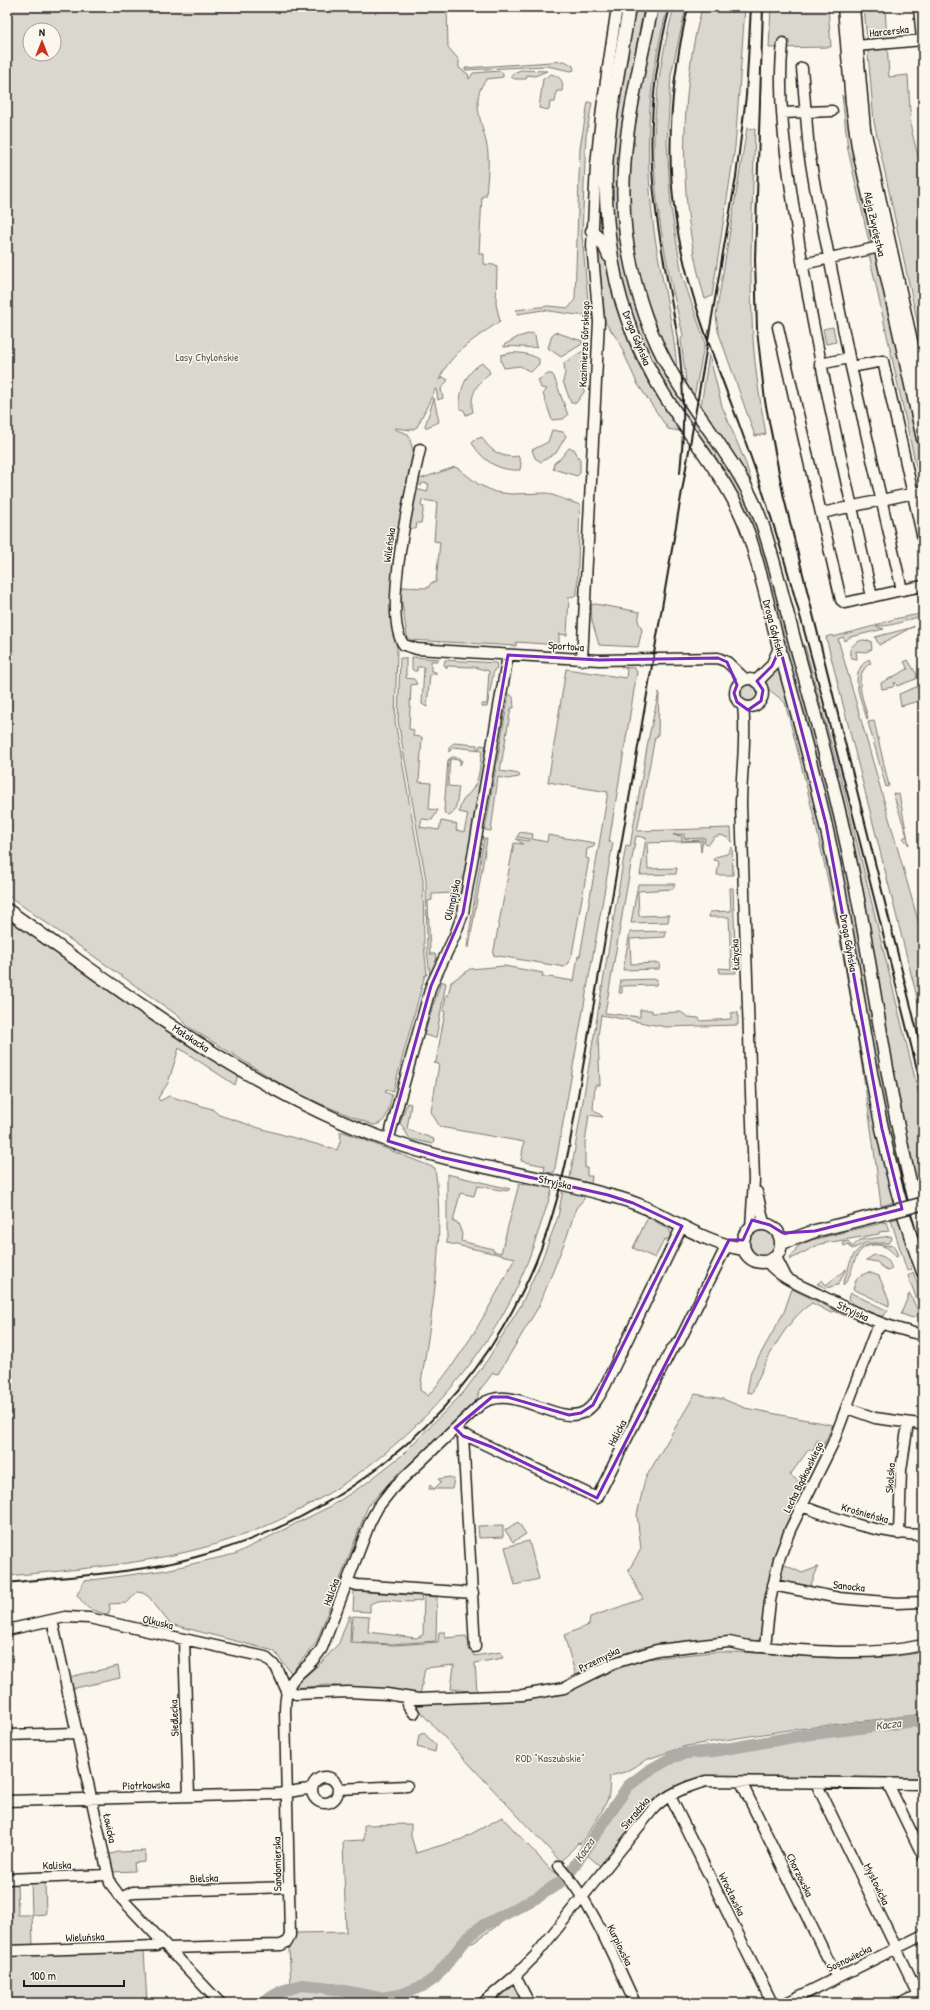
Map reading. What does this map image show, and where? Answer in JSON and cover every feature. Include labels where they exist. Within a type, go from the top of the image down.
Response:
[{"type":"main road","name":"Droga Gdyńska","points":[[629,7],[608,140],[606,203],[613,263],[628,320],[649,368],[678,417],[718,472],[740,512],[750,541],[805,738],[826,824],[882,1129],[895,1184],[923,1272]]},
{"type":"main road","name":"Droga Gdyńska","points":[[652,7],[625,142],[623,172],[626,234],[634,276],[650,326],[664,359],[742,479],[753,500],[768,544],[825,751],[849,853],[905,1161],[923,1230]]},
{"type":"main road","name":"Aleja Zwycięstwa","points":[[844,7],[855,128],[923,439]]},
{"type":"main road","name":"Aleja Zwycięstwa","points":[[853,7],[862,112],[868,151],[923,395]]},
{"type":"main road","points":[[592,231],[604,245],[613,263]]},
{"type":"main road","points":[[757,681],[772,666],[780,648]]},
{"type":"main road","name":"Małokacka","points":[[7,910],[166,1021],[239,1069],[272,1089],[320,1113],[388,1141]]},
{"type":"main road","name":"Stryjska","points":[[388,1141],[484,1168],[519,1174],[608,1195],[634,1203],[726,1247],[744,1244]]},
{"type":"main road","points":[[781,1238],[922,1204]]},
{"type":"main road","points":[[764,1223],[770,1225],[781,1238],[781,1248],[771,1260],[753,1260],[744,1244],[751,1227],[764,1223]]},
{"type":"main road","name":"Stryjska","points":[[715,1241],[744,1244]]},
{"type":"street","name":"Kazimierza Górskiego","points":[[582,660],[599,321],[592,231],[597,146],[617,7]]},
{"type":"street","points":[[919,7],[923,40]]},
{"type":"street","name":"Harcerska","points":[[856,46],[923,40]]},
{"type":"street","points":[[783,43],[782,114],[803,264],[820,364],[872,597]]},
{"type":"street","points":[[802,68],[809,152],[850,362],[902,590]]},
{"type":"street","points":[[782,114],[832,111]]},
{"type":"street","points":[[803,264],[880,247]]},
{"type":"street","points":[[778,327],[841,600],[845,603],[923,586]]},
{"type":"street","points":[[820,364],[883,361],[923,539]]},
{"type":"street","name":"Wileńska","points":[[404,645],[398,632],[396,601],[398,573],[407,503],[420,449]]},
{"type":"street","points":[[822,513],[923,491]]},
{"type":"street","name":"Sportowa","points":[[404,645],[412,648],[582,660],[718,658],[727,662],[741,682]]},
{"type":"street","name":"Olimpijska","points":[[388,1141],[431,986],[456,935],[463,913],[508,655]]},
{"type":"street","points":[[748,707],[735,698],[741,682],[757,681]]},
{"type":"street","name":"Łużycka","points":[[751,1227],[754,1180],[741,782],[748,707],[758,705],[763,696],[762,686],[757,681]]},
{"type":"street","name":"Łużycka","points":[[754,1180],[764,1223]]},
{"type":"street","name":"Halicka","points":[[286,1689],[322,1648],[370,1522],[378,1507],[393,1488],[480,1404],[492,1397],[507,1397],[569,1415],[581,1413],[593,1405],[604,1386],[682,1226]]},
{"type":"street","name":"Halicka","points":[[456,1428],[463,1436],[467,1436],[492,1447],[597,1498],[657,1378],[672,1350],[679,1342],[726,1247]]},
{"type":"street","name":"Stryjska","points":[[771,1260],[775,1271],[787,1279],[882,1324],[923,1335]]},
{"type":"street","name":"Lecha Bądkowskiego","points":[[765,1647],[773,1585],[779,1559],[802,1506],[833,1443],[875,1332],[882,1324]]},
{"type":"street","points":[[847,1408],[875,1418],[919,1424]]},
{"type":"street","name":"Skolska","points":[[899,1534],[901,1470],[908,1423]]},
{"type":"street","points":[[463,1436],[475,1647]]},
{"type":"street","name":"Krośnieńska","points":[[802,1506],[869,1528],[899,1534],[923,1536]]},
{"type":"street","points":[[347,1582],[357,1585],[473,1593]]},
{"type":"street","name":"Sanocka","points":[[773,1585],[839,1598],[897,1603],[923,1602]]},
{"type":"street","name":"Olkuska","points":[[7,1630],[74,1616],[89,1618],[265,1657],[276,1667],[286,1689]]},
{"type":"street","name":"Łowicka","points":[[52,1620],[107,1875],[114,1889],[121,1898],[220,2003]]},
{"type":"street","name":"Siedlecka","points":[[184,1640],[189,1796]]},
{"type":"street","name":"Przemyska","points":[[286,1689],[296,1694],[348,1692],[387,1694],[408,1698],[454,1700],[540,1693],[572,1685],[614,1663],[657,1650],[729,1642],[765,1647],[859,1653],[923,1645]]},
{"type":"street","name":"Sandomierska","points":[[286,1689],[285,1711],[290,1934]]},
{"type":"street","points":[[408,1698],[408,1705],[414,1713]]},
{"type":"street","points":[[7,1735],[76,1733]]},
{"type":"street","points":[[323,1777],[332,1779],[338,1789],[335,1799],[325,1803],[316,1799],[312,1789],[314,1784],[323,1777]]},
{"type":"street","name":"Sieradzka","points":[[483,2003],[516,1976],[535,1956],[653,1809],[682,1789],[706,1781],[923,1784]]},
{"type":"street","name":"Chorzowska","points":[[741,1782],[837,1978]]},
{"type":"street","name":"Mysłowicka","points":[[816,1783],[896,1949],[921,1994]]},
{"type":"street","points":[[888,1784],[923,1856]]},
{"type":"street","points":[[338,1789],[407,1786]]},
{"type":"street","points":[[287,1793],[292,1790],[312,1789]]},
{"type":"street","name":"Piotrkowska","points":[[7,1801],[287,1793]]},
{"type":"street","name":"Wrocławska","points":[[670,1796],[772,2003]]},
{"type":"street","points":[[564,1872],[583,1897]]},
{"type":"street","name":"Kaliska","points":[[7,1879],[107,1875]]},
{"type":"street","name":"Bielska","points":[[121,1898],[133,1892],[289,1887]]},
{"type":"street","name":"Kurpiowska","points":[[583,1897],[635,2003]]},
{"type":"street","name":"Wieluńska","points":[[7,1951],[156,1946],[281,1945],[287,1942],[290,1934]]},
{"type":"street","name":"Sosnowiecka","points":[[786,2003],[923,1935]]},
{"type":"street","points":[[516,1976],[529,2003]]},
{"type":"street","points":[[902,2003],[921,1994]]},
{"type":"highlighted area","points":[[780,648],[826,824],[882,1129],[902,1209],[815,1231],[783,1233],[770,1225],[752,1220],[743,1240],[729,1240],[597,1498],[492,1447],[463,1436],[455,1428],[492,1397],[507,1397],[569,1415],[581,1413],[593,1405],[682,1226],[633,1203],[608,1195],[440,1157],[388,1141],[431,986],[463,913],[508,655],[599,660],[718,658],[727,662],[737,685],[734,693],[737,702],[748,710],[761,701],[763,690],[757,681],[772,666]]},
{"type":"green space","name":"Lasy Chylońskie","points":[[7,7],[447,7],[448,47],[459,60],[459,68],[468,74],[469,79],[473,73],[500,71],[503,73],[503,77],[487,79],[481,87],[478,96],[479,115],[488,153],[486,196],[482,196],[479,254],[484,254],[484,264],[494,265],[497,267],[496,304],[500,321],[465,346],[450,361],[439,380],[443,377],[448,380],[441,389],[443,398],[438,400],[436,388],[417,427],[411,430],[394,429],[408,434],[415,456],[395,630],[397,650],[395,721],[423,880],[424,945],[427,975],[425,975],[393,1092],[386,1089],[385,1092],[392,1095],[387,1114],[382,1122],[373,1125],[321,1104],[284,1086],[189,1027],[177,1015],[7,895]]},
{"type":"green space","points":[[633,7],[644,7],[634,59],[621,144],[631,286],[749,504],[757,524],[790,641],[783,642],[754,537],[645,349],[627,301],[613,239],[610,168]]},
{"type":"green space","points":[[656,7],[668,7],[655,64],[651,93],[648,150],[649,179],[655,238],[671,320],[677,370],[663,345],[642,290],[635,262],[628,203],[632,145],[635,145],[632,132]]},
{"type":"green space","points":[[674,7],[686,7],[671,75],[667,142],[671,208],[682,275],[705,342],[694,397],[686,382],[681,340],[683,335],[662,238],[655,179],[654,136],[657,92],[664,49]]},
{"type":"green space","points":[[702,7],[745,7],[735,147],[712,296],[705,299],[697,270],[685,181],[685,121],[691,61]]},
{"type":"green space","points":[[771,7],[828,7],[831,47],[769,48]]},
{"type":"green space","points":[[864,7],[885,7],[889,77],[908,75],[911,128],[923,177],[923,348],[874,122]]},
{"type":"green space","points":[[565,61],[573,66],[574,70],[571,71],[547,66],[465,70],[465,68]]},
{"type":"green space","points":[[521,70],[547,71],[535,76],[527,75],[526,79],[515,79],[511,77],[513,73]]},
{"type":"green space","points":[[551,74],[561,80],[563,85],[562,91],[557,91],[555,102],[550,102],[549,110],[539,108],[543,79]]},
{"type":"green space","points":[[842,95],[848,107],[874,244],[870,246],[848,150]]},
{"type":"green space","points":[[588,102],[592,103],[586,136],[582,235],[588,301],[587,315],[543,310],[517,314],[516,310],[548,306],[569,308],[575,299],[580,148]]},
{"type":"green space","points":[[747,128],[755,129],[751,294],[757,376],[766,434],[755,436],[718,331],[716,315]]},
{"type":"green space","points":[[597,241],[604,256],[617,310],[633,353],[646,378],[679,427],[679,431],[668,429],[637,383],[618,340],[605,322]]},
{"type":"green space","points":[[877,253],[923,461],[923,489],[921,489],[869,254]]},
{"type":"green space","points":[[833,327],[836,342],[826,344],[823,329]]},
{"type":"green space","points":[[555,332],[582,341],[582,344],[561,357],[548,348],[552,335]]},
{"type":"green space","points":[[532,333],[535,335],[537,347],[504,347],[504,345],[518,337]]},
{"type":"green space","points":[[586,349],[587,369],[584,392],[576,403],[571,403],[563,381],[565,373],[564,363]]},
{"type":"green space","points":[[521,353],[532,356],[539,359],[539,364],[531,372],[520,366],[504,368],[501,361],[501,355]]},
{"type":"green space","points":[[709,354],[722,406],[746,464],[757,500],[737,460],[710,422],[701,406]]},
{"type":"green space","points":[[482,363],[487,367],[490,373],[481,381],[475,390],[472,400],[473,412],[466,415],[464,410],[460,409],[462,388],[472,371]]},
{"type":"green space","points":[[548,374],[552,374],[554,377],[568,415],[563,419],[552,420],[543,394],[547,389],[541,388],[538,380]]},
{"type":"green space","points":[[434,398],[439,422],[425,428],[425,426]]},
{"type":"green space","points":[[552,430],[563,432],[566,436],[556,453],[541,462],[535,458],[532,450],[548,442]]},
{"type":"green space","points":[[482,437],[492,450],[501,455],[512,457],[518,456],[521,463],[520,470],[498,467],[486,460],[472,443],[474,440]]},
{"type":"green space","points":[[569,448],[574,449],[580,460],[580,473],[577,476],[553,469],[554,463],[561,458]]},
{"type":"green space","points":[[455,467],[478,484],[495,492],[511,494],[547,493],[580,505],[577,594],[569,597],[567,635],[559,634],[559,645],[516,642],[516,646],[410,640],[407,636],[401,597],[402,587],[428,588],[431,583],[436,582],[440,542],[434,541],[437,502],[422,500],[421,506],[424,507],[421,523],[417,523],[416,529],[409,528],[416,489],[427,492],[429,484],[422,483],[421,486],[417,483],[417,480]]},
{"type":"green space","points":[[595,604],[640,612],[638,621],[642,630],[638,647],[599,645],[592,621],[591,605]]},
{"type":"green space","points":[[920,614],[918,617],[896,624],[885,626],[876,625],[894,619]]},
{"type":"green space","points":[[874,626],[884,629],[850,637],[845,641],[843,637],[838,639],[923,938],[923,1021],[826,637],[832,635],[833,637]]},
{"type":"green space","points":[[911,628],[879,645],[875,637]]},
{"type":"green space","points":[[862,640],[871,641],[872,649],[866,652],[856,651],[857,659],[852,658],[850,655],[850,649]]},
{"type":"green space","points":[[805,646],[844,790],[923,1111],[923,1196],[918,1197],[843,802],[803,647]]},
{"type":"green space","points":[[792,649],[841,834],[909,1199],[904,1200],[894,1162],[785,651]]},
{"type":"green space","points":[[412,657],[439,659],[438,661],[431,661],[431,671],[436,672],[436,674],[430,674],[427,707],[422,704],[424,667],[417,667],[417,671],[414,671],[412,669]]},
{"type":"green space","points":[[400,658],[406,658],[406,678],[414,679],[417,684],[411,685],[409,729],[414,730],[413,736],[422,737],[419,782],[431,783],[429,809],[438,810],[432,820],[422,819],[420,827],[439,830],[441,821],[457,824],[456,830],[464,832],[468,814],[459,812],[460,807],[463,800],[473,789],[477,781],[482,750],[453,747],[449,752],[449,747],[454,743],[477,745],[477,748],[479,749],[480,745],[486,746],[481,788],[460,897],[455,898],[454,893],[432,894],[432,900],[428,901],[430,954],[435,954],[437,959],[430,975],[427,951],[426,880],[398,721]]},
{"type":"green space","points":[[869,659],[871,663],[865,668],[860,681],[860,688],[867,719],[859,695],[857,679],[862,665]]},
{"type":"green space","points":[[445,660],[496,663],[497,668],[494,670],[487,707],[482,707],[482,704],[487,704],[489,671],[474,667],[447,666],[447,668],[444,665]]},
{"type":"green space","points":[[779,660],[826,847],[885,1164],[894,1202],[881,1206],[854,1016],[830,890],[816,827],[785,703],[770,691],[763,681]]},
{"type":"green space","points":[[908,660],[917,675],[916,679],[897,686],[895,682],[893,687],[882,689],[881,683],[908,669],[904,662]]},
{"type":"green space","points":[[621,667],[634,668],[637,672],[609,842],[613,843],[554,1173],[544,1172],[545,1166],[521,1161],[524,1142],[440,1127],[431,1112],[439,1064],[434,1063],[436,1062],[445,1012],[443,1011],[446,995],[448,996],[451,982],[470,969],[504,966],[543,973],[542,976],[574,981],[578,956],[580,956],[608,792],[548,782],[566,669],[626,678],[627,669]]},
{"type":"green space","points":[[746,685],[752,685],[757,690],[755,699],[752,701],[746,701],[741,696],[741,690]]},
{"type":"green space","points":[[921,685],[923,690],[922,700],[901,706],[899,694]]},
{"type":"green space","points":[[659,692],[658,736],[655,737],[637,831],[731,828],[732,843],[728,838],[721,835],[714,837],[709,844],[704,843],[705,838],[684,839],[684,834],[673,835],[682,836],[682,841],[703,840],[701,852],[700,841],[647,843],[648,869],[677,868],[676,874],[640,875],[646,838],[636,836],[605,1013],[640,1017],[640,1010],[652,1010],[652,1013],[681,1012],[688,1017],[699,1018],[701,1021],[731,1019],[731,1013],[738,1012],[738,1025],[666,1027],[601,1015],[598,1036],[600,1085],[595,1085],[593,1109],[603,1117],[589,1115],[585,1143],[585,1168],[587,1168],[587,1176],[592,1176],[591,1184],[570,1179],[626,845],[630,846],[649,736]]},
{"type":"green space","points":[[509,693],[513,697],[514,708],[511,708],[500,771],[520,774],[519,777],[507,779],[498,777],[491,831],[485,830]]},
{"type":"green space","points":[[874,721],[889,786],[886,787],[868,722]]},
{"type":"green space","points":[[452,757],[460,758],[462,761],[460,765],[460,760],[450,759],[448,786],[459,787],[456,807],[449,816],[445,814],[444,810],[448,760]]},
{"type":"green space","points":[[893,793],[899,794],[909,845],[903,838],[907,836]]},
{"type":"green space","points":[[520,832],[533,834],[532,839],[547,842],[548,835],[595,843],[593,847],[587,849],[586,858],[589,859],[572,954],[569,963],[564,967],[493,955],[514,843],[523,844],[516,839],[529,841],[530,839],[517,837]]},
{"type":"green space","points":[[484,838],[487,839],[469,947],[467,947]]},
{"type":"green space","points":[[732,847],[733,875],[717,875],[719,861],[713,860],[715,857],[727,854]]},
{"type":"green space","points":[[638,884],[675,884],[673,889],[638,891],[639,916],[669,915],[668,922],[631,923]]},
{"type":"green space","points":[[730,888],[733,888],[736,973],[720,973],[719,968],[731,969],[729,917],[709,917],[710,912],[731,911]]},
{"type":"green space","points":[[7,916],[238,1075],[235,1085],[179,1048],[168,1083],[158,1098],[160,1101],[169,1096],[212,1109],[219,1115],[259,1128],[337,1150],[341,1139],[340,1132],[344,1132],[435,1168],[439,1224],[438,1252],[436,1279],[420,1390],[428,1396],[453,1364],[476,1330],[515,1258],[447,1243],[447,1174],[510,1189],[507,1191],[477,1186],[474,1196],[460,1193],[453,1222],[458,1223],[462,1234],[461,1241],[493,1249],[493,1251],[501,1253],[519,1184],[553,1187],[525,1269],[510,1301],[478,1354],[450,1389],[419,1423],[385,1453],[348,1481],[309,1505],[268,1525],[226,1541],[172,1555],[62,1571],[7,1576]]},
{"type":"green space","points":[[666,931],[665,937],[630,939],[631,964],[660,963],[659,969],[623,970],[630,932]]},
{"type":"green space","points":[[657,979],[656,985],[622,986],[622,993],[619,993],[621,980]]},
{"type":"green space","points":[[441,981],[446,983],[436,1038],[424,1035]]},
{"type":"green space","points":[[407,1103],[411,1104],[407,1129],[434,1139],[433,1144],[410,1139],[400,1123]]},
{"type":"green space","points":[[563,1189],[584,1194],[584,1199],[576,1208],[567,1236],[539,1306],[498,1374],[493,1373],[479,1391],[477,1400],[401,1474],[398,1473],[368,1506],[316,1643],[291,1673],[274,1651],[170,1624],[149,1597],[143,1593],[137,1592],[127,1603],[109,1604],[110,1609],[108,1615],[90,1609],[85,1605],[77,1595],[84,1581],[166,1570],[235,1554],[331,1506],[365,1484],[401,1456],[463,1393],[488,1359],[521,1305],[542,1259],[558,1217]]},
{"type":"green space","points":[[648,1217],[670,1230],[670,1238],[664,1240],[655,1258],[633,1248]]},
{"type":"green space","points":[[900,1218],[912,1262],[910,1263],[912,1269],[907,1271],[891,1220]]},
{"type":"green space","points":[[886,1222],[889,1231],[820,1244],[789,1260],[798,1246],[812,1240]]},
{"type":"green space","points":[[762,1229],[772,1233],[776,1243],[772,1253],[762,1257],[752,1253],[748,1243],[752,1233]]},
{"type":"green space","points":[[891,1236],[892,1239],[889,1243],[866,1243],[852,1249],[848,1244],[844,1246],[843,1242],[848,1241],[852,1247],[860,1240]]},
{"type":"green space","points":[[874,1244],[894,1246],[898,1256],[896,1257],[884,1246],[870,1245],[858,1254],[850,1274],[843,1285],[852,1257],[860,1248],[866,1245]]},
{"type":"green space","points":[[874,1255],[886,1258],[892,1269],[887,1271],[877,1262],[866,1260]]},
{"type":"green space","points":[[846,1269],[838,1285],[826,1288],[817,1284],[822,1280],[826,1285]]},
{"type":"green space","points":[[868,1272],[879,1276],[889,1300],[889,1306],[853,1289],[857,1278]]},
{"type":"green space","points":[[913,1272],[923,1298],[922,1309],[920,1308],[908,1276]]},
{"type":"green space","points":[[792,1289],[849,1317],[834,1311],[831,1313],[812,1303],[793,1320],[784,1331],[769,1356],[752,1393],[747,1392],[751,1371],[784,1312]]},
{"type":"green space","points":[[851,1293],[888,1311],[883,1316],[879,1316],[852,1304],[849,1298]]},
{"type":"green space","points":[[909,1294],[919,1313],[913,1318],[901,1314]]},
{"type":"green space","points":[[695,1394],[723,1399],[745,1408],[833,1425],[824,1444],[817,1440],[813,1451],[809,1449],[790,1475],[806,1487],[777,1552],[773,1565],[765,1600],[760,1640],[750,1642],[731,1638],[642,1647],[576,1676],[564,1635],[589,1625],[590,1617],[643,1599],[628,1571],[641,1549],[637,1515],[645,1479]]},
{"type":"green space","points":[[450,1477],[454,1479],[452,1489],[434,1489],[441,1482],[438,1479]]},
{"type":"green space","points":[[518,1522],[526,1534],[513,1542],[505,1530]]},
{"type":"green space","points":[[503,1525],[503,1537],[479,1538],[478,1526]]},
{"type":"green space","points":[[529,1541],[539,1579],[515,1585],[505,1547]]},
{"type":"green space","points":[[783,1564],[802,1573],[818,1567],[810,1587],[783,1582],[780,1580]]},
{"type":"green space","points":[[354,1591],[421,1596],[422,1600],[409,1602],[382,1600],[370,1604],[370,1612],[353,1611]]},
{"type":"green space","points":[[424,1596],[437,1597],[436,1641],[391,1644],[351,1642],[353,1616],[369,1617],[368,1632],[416,1638],[423,1635]]},
{"type":"green space","points":[[349,1616],[351,1616],[350,1643],[395,1645],[438,1642],[439,1632],[445,1632],[445,1638],[466,1636],[474,1656],[501,1652],[503,1658],[475,1663],[477,1692],[451,1689],[454,1665],[425,1668],[420,1695],[346,1689],[345,1687],[328,1685],[295,1688],[296,1684],[322,1662],[339,1643]]},
{"type":"green space","name":"ROD \"Kaszubskie\"","points":[[713,1652],[870,1658],[923,1652],[923,1714],[789,1730],[686,1746],[648,1759],[625,1772],[610,1776],[608,1798],[599,1816],[580,1844],[578,1843],[561,1862],[415,1706],[416,1703],[478,1702],[552,1696],[567,1692],[628,1664],[644,1659]]},
{"type":"green space","points":[[118,1666],[120,1678],[71,1689],[69,1677]]},
{"type":"green space","points":[[923,1723],[923,1778],[709,1776],[686,1781],[651,1802],[600,1866],[586,1854],[630,1788],[659,1768],[678,1760],[790,1740]]},
{"type":"green space","points":[[424,1733],[436,1745],[435,1752],[417,1747],[419,1735]]},
{"type":"green space","points":[[502,1817],[551,1870],[560,1875],[551,1883],[506,1910],[513,1914],[473,1943],[470,1943],[447,1972],[430,1987],[411,1996],[390,2000],[358,2001],[358,2003],[254,2003],[282,1988],[291,1985],[289,1949],[296,1933],[346,1932],[343,1841],[364,1840],[364,1825],[411,1824],[411,1836],[416,1853],[462,1839]]},
{"type":"green space","points":[[145,1851],[145,1862],[134,1863],[135,1871],[111,1872],[107,1855],[118,1852]]},
{"type":"green space","points":[[31,1882],[45,1882],[46,1914],[32,1915]]},
{"type":"green space","points":[[7,1883],[17,1883],[18,1915],[32,1915],[33,1946],[7,1947]]},
{"type":"green space","points":[[144,1950],[147,2003],[7,2003],[7,1954]]},
{"type":"green space","points":[[514,1985],[522,2003],[493,2003]]},
{"type":"waterway","name":"Kacza","points":[[262,2003],[282,1991],[302,1985],[323,1987],[380,1998],[400,1995],[425,1985],[435,1978],[468,1937],[482,1926],[538,1897],[562,1881],[573,1868],[628,1786],[648,1771],[673,1757],[686,1753],[714,1751],[805,1735],[923,1720]]},
{"type":"railway","points":[[670,7],[659,55],[653,104],[652,153],[657,220],[678,340],[682,373],[683,423],[680,473]]},
{"type":"railway","points":[[688,7],[682,33],[674,84],[670,136],[672,188],[680,241],[701,321],[760,482],[790,580],[842,772],[923,1093]]},
{"type":"railway","points":[[7,1583],[102,1574],[173,1563],[248,1540],[297,1518],[344,1491],[388,1460],[428,1424],[464,1383],[495,1339],[522,1292],[538,1258],[550,1222],[561,1185],[569,1148],[736,177],[746,96],[751,7]]},
{"type":"railway","points":[[763,7],[755,259],[757,330],[765,401],[784,498],[923,1055]]}]
